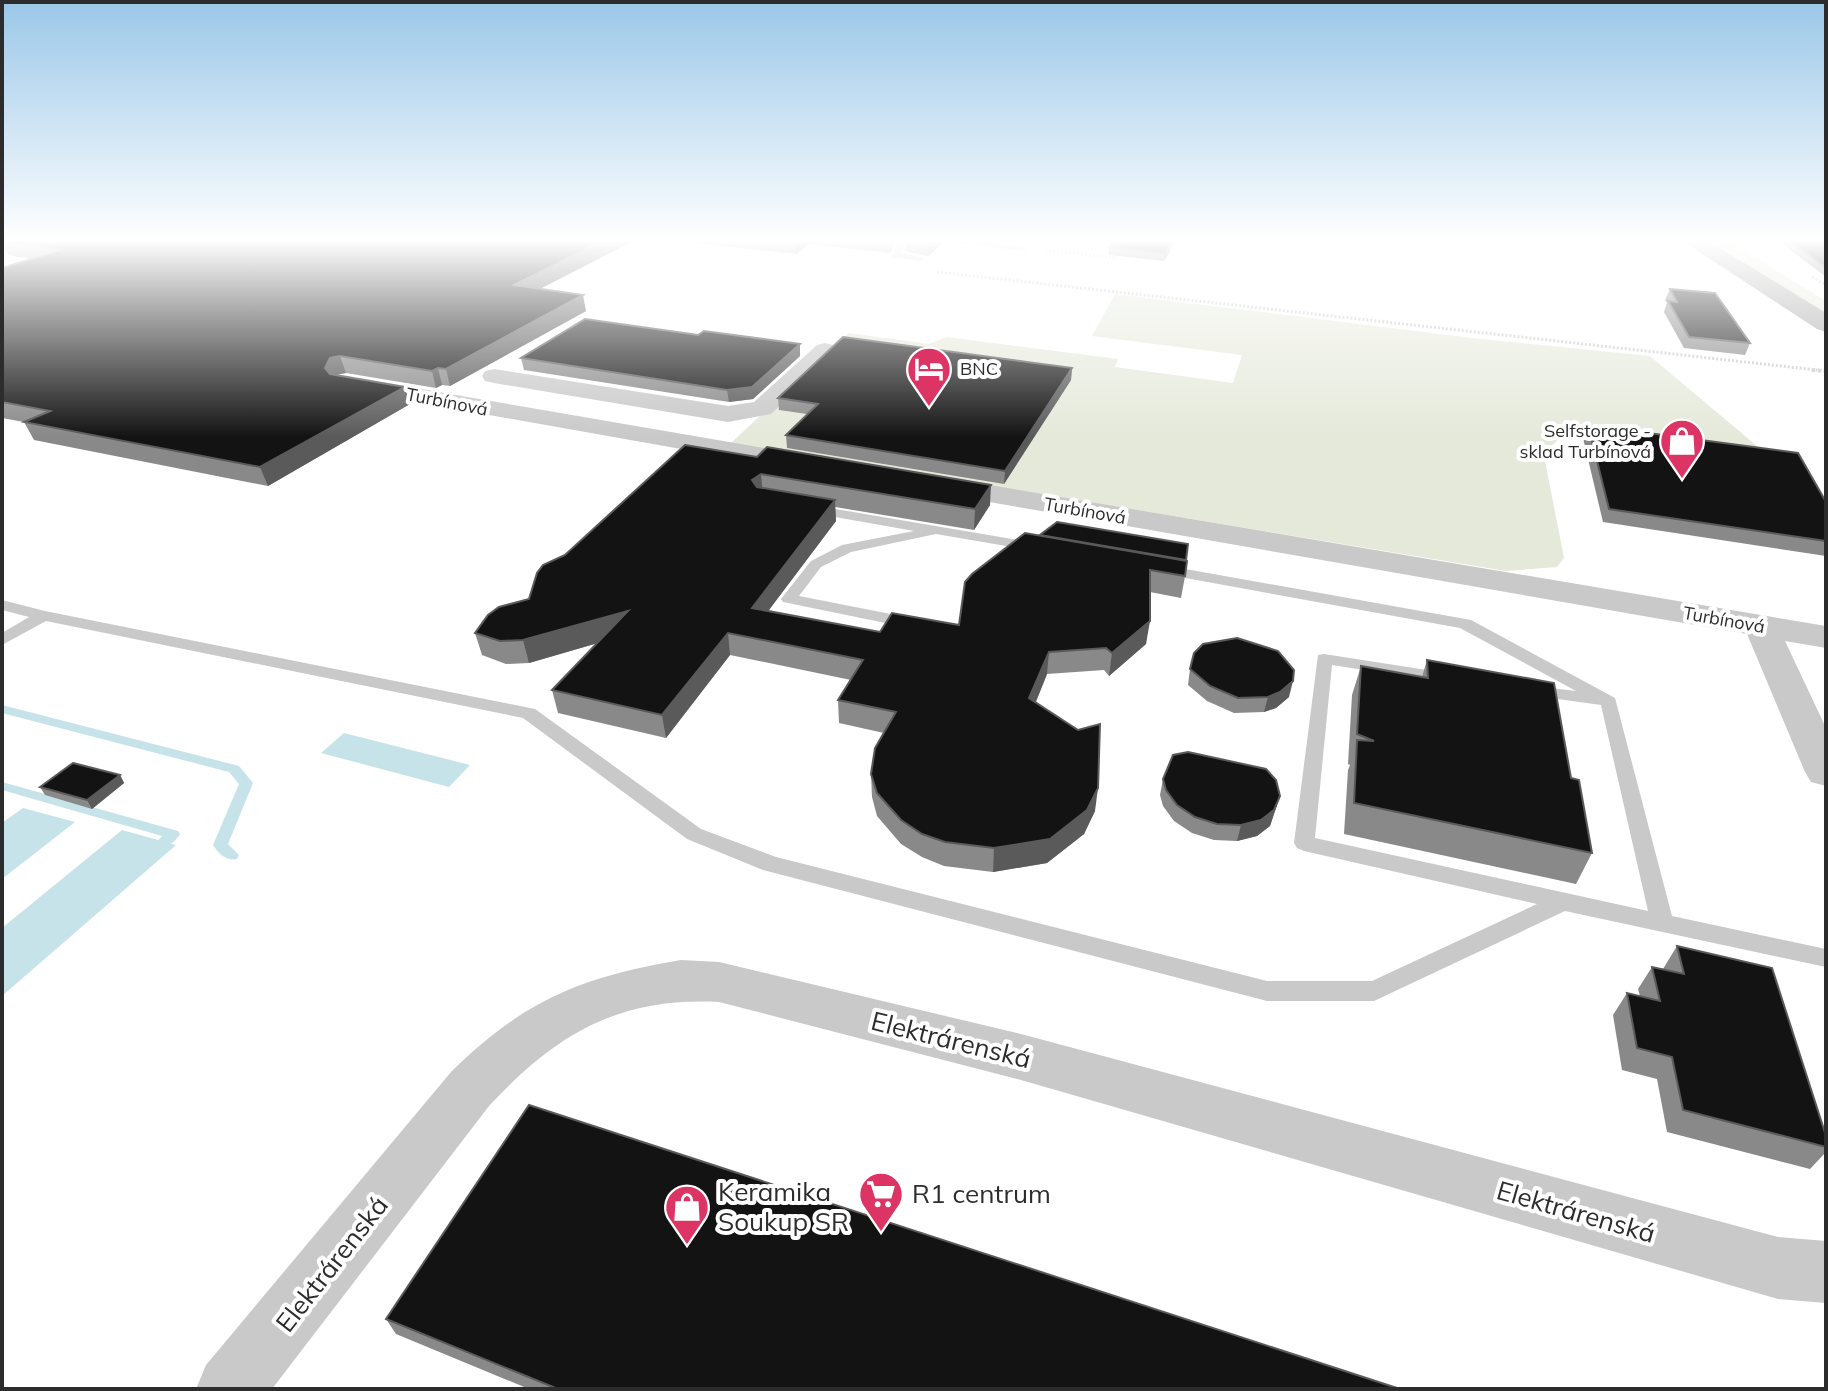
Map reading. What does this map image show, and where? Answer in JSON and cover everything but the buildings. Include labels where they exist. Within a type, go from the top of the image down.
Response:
[{"type":"main road","points":[[1799,307],[1826,324]]},
{"type":"street","points":[[494,376],[728,414],[762,409],[825,350]]},
{"type":"street","points":[[444,401],[529,354]]},
{"type":"street","name":"Turbínová","points":[[345,383],[844,470]]},
{"type":"street","name":"Turbínová","points":[[907,481],[1826,637]]},
{"type":"street","points":[[1761,626],[1826,772]]},
{"type":"street","name":"Elektrárenská","points":[[230,1389],[484,1072],[528,1036],[561,1015],[626,990],[681,980],[719,982],[1021,1057],[1778,1268],[1826,1272]]},
{"type":"lane","points":[[794,506],[1048,549]]},
{"type":"lane","points":[[905,622],[789,599],[816,564],[847,548],[940,530]]},
{"type":"lane","points":[[1141,566],[1465,624],[1609,702],[1662,922]]},
{"type":"lane","points":[[2,605],[43,616],[529,713],[694,834],[771,864],[1267,991],[1374,991],[1563,902]]},
{"type":"lane","points":[[2,640],[43,616]]},
{"type":"lane","points":[[1459,680],[1324,659],[1304,843],[1826,958]]},
{"type":"lane","points":[[1519,689],[1609,702]]},
{"type":"path","points":[[1241,307],[1826,371]]},
{"type":"shaded area","points":[[1108,307],[1220,307],[1650,356],[1770,457],[1569,430],[1547,450],[1545,461],[1564,558],[1557,567],[1506,571],[731,443],[849,333],[929,344],[947,337],[1118,359],[1115,367],[1233,383],[1242,355],[1092,336]]},
{"type":"shaded area","points":[[1811,307],[1826,307],[1826,316]]},
{"type":"water","points":[[344,733],[470,765],[449,787],[321,753]]},
{"type":"water","points":[[23,808],[75,822],[2,879],[2,823]]},
{"type":"water","points":[[122,830],[176,845],[2,996],[2,928]]},
{"type":"waterway","points":[[2,709],[234,769],[246,783],[220,845],[232,855]]},
{"type":"waterway","points":[[2,786],[173,834],[164,842]]},
{"type":"place","name":"BNC","points":[[929,408]]},
{"type":"place","name":"Selfstorage - sklad Turbínová","points":[[1682,480]]},
{"type":"place","name":"R1 centrum","points":[[881,1233]]},
{"type":"place","name":"Keramika Soukup SR","points":[[687,1246]]}]
